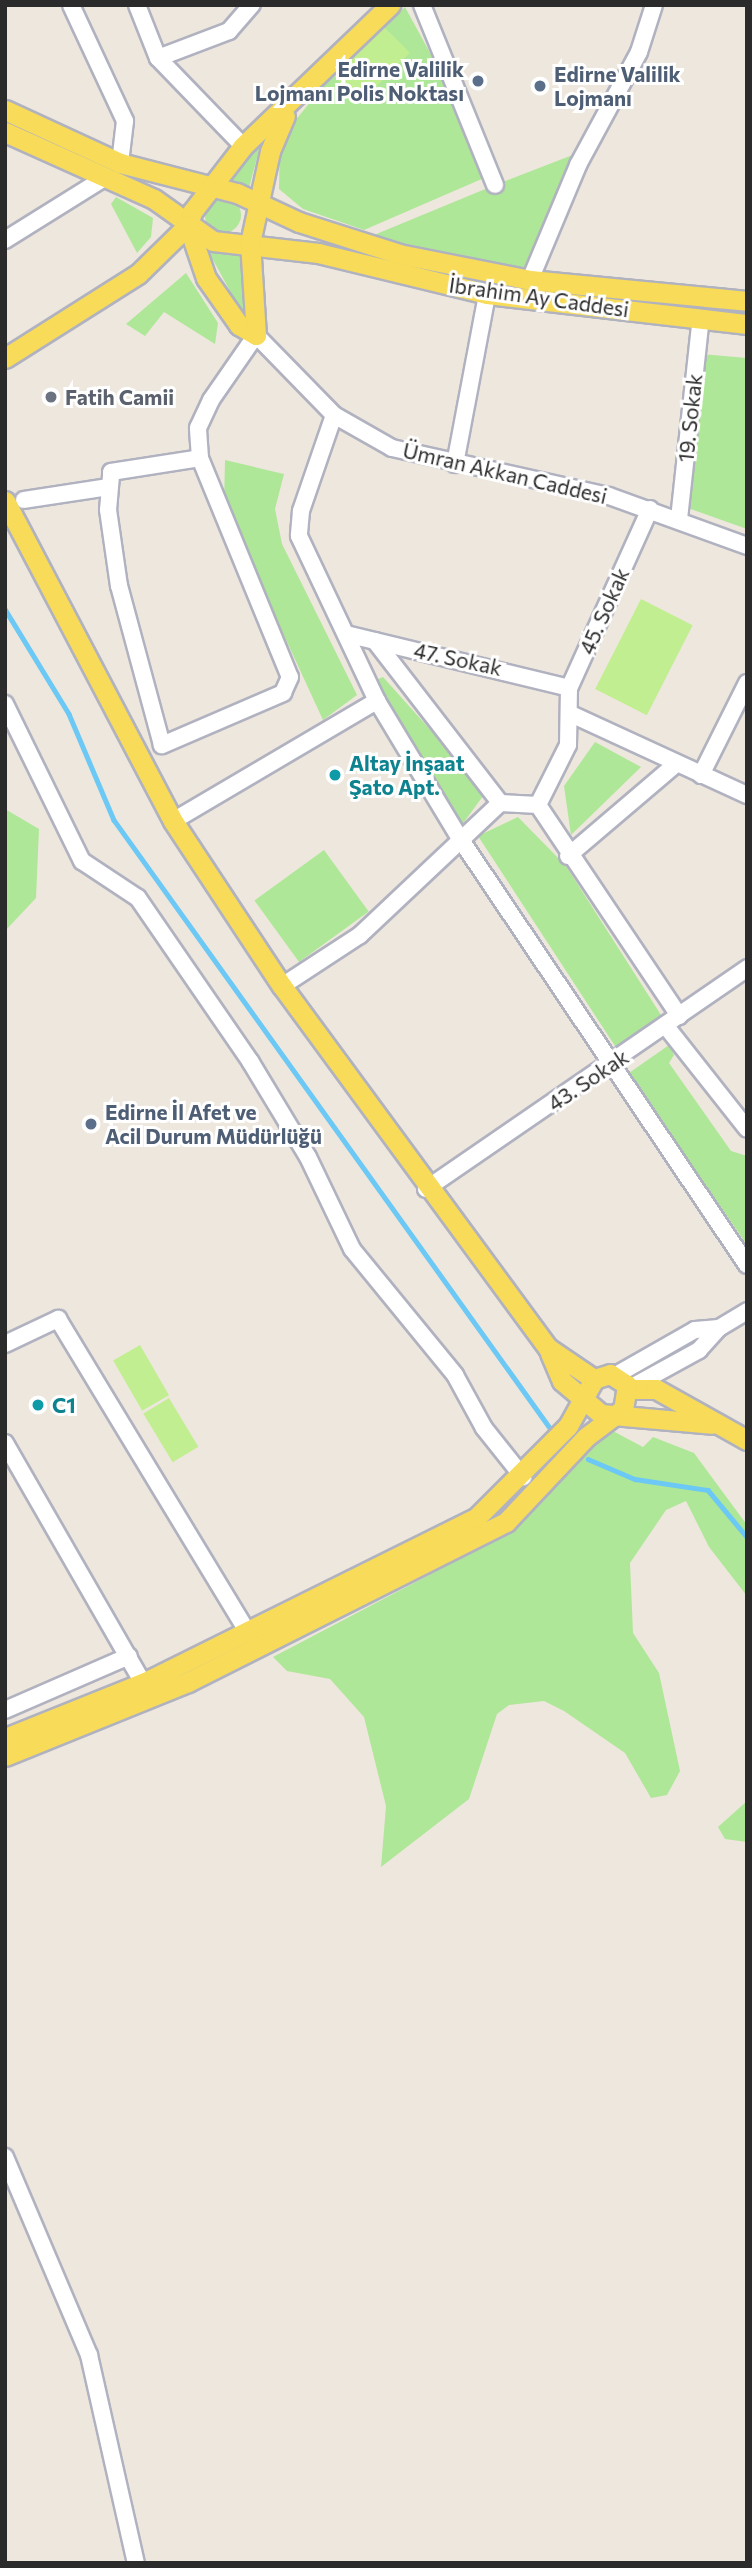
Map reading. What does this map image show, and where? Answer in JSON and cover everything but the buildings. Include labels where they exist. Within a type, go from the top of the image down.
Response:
[{"type":"main road","points":[[5,358],[138,274],[188,225],[206,186],[243,146],[288,108],[390,5]]},
{"type":"main road","points":[[256,335],[250,243],[257,202],[288,108]]},
{"type":"main road","points":[[5,110],[113,170]]},
{"type":"main road","points":[[5,132],[113,170],[206,186]]},
{"type":"main road","name":"İbrahim Ay Caddesi","points":[[113,170],[212,241],[250,243],[487,294],[747,324]]},
{"type":"main road","name":"İbrahim Ay Caddesi","points":[[206,186],[257,202],[367,245],[530,280],[747,301]]},
{"type":"main road","points":[[188,225],[206,278],[239,325],[256,335]]},
{"type":"main road","points":[[15,501],[173,821],[282,986],[426,1189],[548,1348],[591,1388],[596,1412],[712,1424]]},
{"type":"main road","points":[[5,1756],[506,1522],[626,1404],[622,1382]]},
{"type":"main road","points":[[5,1738],[148,1690],[248,1633],[476,1518],[523,1477],[591,1388],[622,1382],[656,1389],[712,1424],[747,1440]]},
{"type":"street","points":[[5,240],[113,170],[125,121],[71,5]]},
{"type":"street","points":[[137,5],[158,58],[243,146]]},
{"type":"street","points":[[422,5],[495,185]]},
{"type":"street","points":[[530,280],[578,165],[639,52],[654,5]]},
{"type":"street","points":[[158,58],[229,31],[248,7]]},
{"type":"street","points":[[455,464],[487,294]]},
{"type":"street","name":"19. Sokak","points":[[679,519],[701,318]]},
{"type":"street","points":[[200,458],[111,472],[109,487],[119,586],[156,729],[168,746],[283,693],[290,677],[200,458],[198,428],[211,400],[256,335]]},
{"type":"street","name":"Ümran Akkan Caddesi","points":[[256,335],[334,415],[392,448],[455,464],[531,476],[650,509],[747,546]]},
{"type":"street","points":[[334,415],[298,525],[305,554],[377,701],[461,840],[616,1062],[747,1265]]},
{"type":"street","points":[[15,501],[109,487]]},
{"type":"street","name":"45. Sokak","points":[[569,688],[650,509]]},
{"type":"street","name":"47. Sokak","points":[[346,634],[569,688]]},
{"type":"street","points":[[375,641],[500,803]]},
{"type":"street","points":[[701,775],[747,683]]},
{"type":"street","points":[[538,805],[568,745],[573,715],[569,688]]},
{"type":"street","points":[[173,821],[377,701]]},
{"type":"street","points":[[5,704],[82,861],[138,898],[250,1060],[308,1157],[352,1249],[455,1375],[484,1429],[523,1477]]},
{"type":"street","points":[[573,715],[747,795]]},
{"type":"street","points":[[568,856],[676,764]]},
{"type":"street","points":[[282,986],[360,935],[500,803],[538,805]]},
{"type":"street","points":[[538,805],[672,1020],[747,1129]]},
{"type":"street","name":"43. Sokak","points":[[426,1189],[616,1062],[747,968]]},
{"type":"street","points":[[622,1382],[695,1330],[719,1328],[747,1311]]},
{"type":"street","points":[[5,1344],[58,1319],[248,1633]]},
{"type":"street","points":[[5,1443],[148,1690]]},
{"type":"street","points":[[5,1710],[129,1656]]},
{"type":"street","points":[[5,2157],[89,2355],[136,2563]]},
{"type":"green space","points":[[405,7],[447,84],[484,178],[364,230],[303,209],[279,189],[280,139],[330,78]]},
{"type":"green space","points":[[383,26],[410,53],[360,102],[334,75]]},
{"type":"green space","points":[[262,139],[249,188],[226,179]]},
{"type":"green space","points":[[588,149],[530,280],[357,242],[495,185]]},
{"type":"green space","points":[[116,197],[153,218],[151,237],[137,253],[111,204]]},
{"type":"green space","points":[[223,197],[236,202],[241,215],[236,228],[223,233],[210,228],[205,215],[210,202]]},
{"type":"green space","points":[[206,247],[241,254],[244,313],[242,313]]},
{"type":"green space","points":[[186,273],[218,323],[215,344],[164,312],[145,336],[126,324]]},
{"type":"green space","points":[[701,354],[747,358],[747,529],[685,507]]},
{"type":"green space","points":[[225,460],[284,474],[275,509],[282,544],[357,695],[323,720],[224,505]]},
{"type":"green space","points":[[641,599],[693,625],[647,715],[595,689]]},
{"type":"green space","points":[[383,677],[486,792],[461,826],[380,691],[376,680]]},
{"type":"green space","points":[[595,742],[641,767],[571,835],[564,786]]},
{"type":"green space","points":[[5,809],[39,829],[36,898],[5,931]]},
{"type":"green space","points":[[518,817],[566,866],[661,1015],[617,1049],[478,836]]},
{"type":"green space","points":[[324,850],[369,911],[299,962],[254,901]]},
{"type":"green space","points":[[669,1045],[674,1055],[669,1063],[731,1151],[747,1156],[747,1245],[629,1073]]},
{"type":"green space","points":[[140,1345],[169,1395],[142,1411],[113,1360]]},
{"type":"green space","points":[[169,1398],[198,1447],[173,1462],[143,1413]]},
{"type":"green space","points":[[609,1429],[643,1447],[653,1437],[694,1453],[747,1525],[747,1596],[709,1547],[686,1501],[666,1510],[630,1563],[633,1633],[659,1673],[680,1771],[667,1795],[651,1798],[625,1753],[564,1711],[544,1701],[509,1705],[497,1714],[469,1799],[381,1867],[386,1806],[364,1717],[330,1679],[287,1671],[273,1657],[509,1533]]},
{"type":"green space","points":[[747,1801],[747,1842],[725,1839],[718,1827]]},
{"type":"waterway","points":[[5,609],[69,714],[114,820],[553,1432]]},
{"type":"waterway","points":[[588,1459],[635,1479],[708,1490],[747,1537]]},
{"type":"place","name":"Edirne Valilik Lojmanı Polis Noktası","points":[[478,81]]},
{"type":"place","name":"Edirne Valilik Lojmanı","points":[[540,86]]},
{"type":"place","name":"Fatih Camii","points":[[51,397]]},
{"type":"place","name":"Altay İnşaat Şato Apt.","points":[[335,775]]},
{"type":"place","name":"Edirne İl Afet ve Acil Durum Müdürlüğü","points":[[91,1124]]},
{"type":"place","name":"C1","points":[[38,1405]]}]
